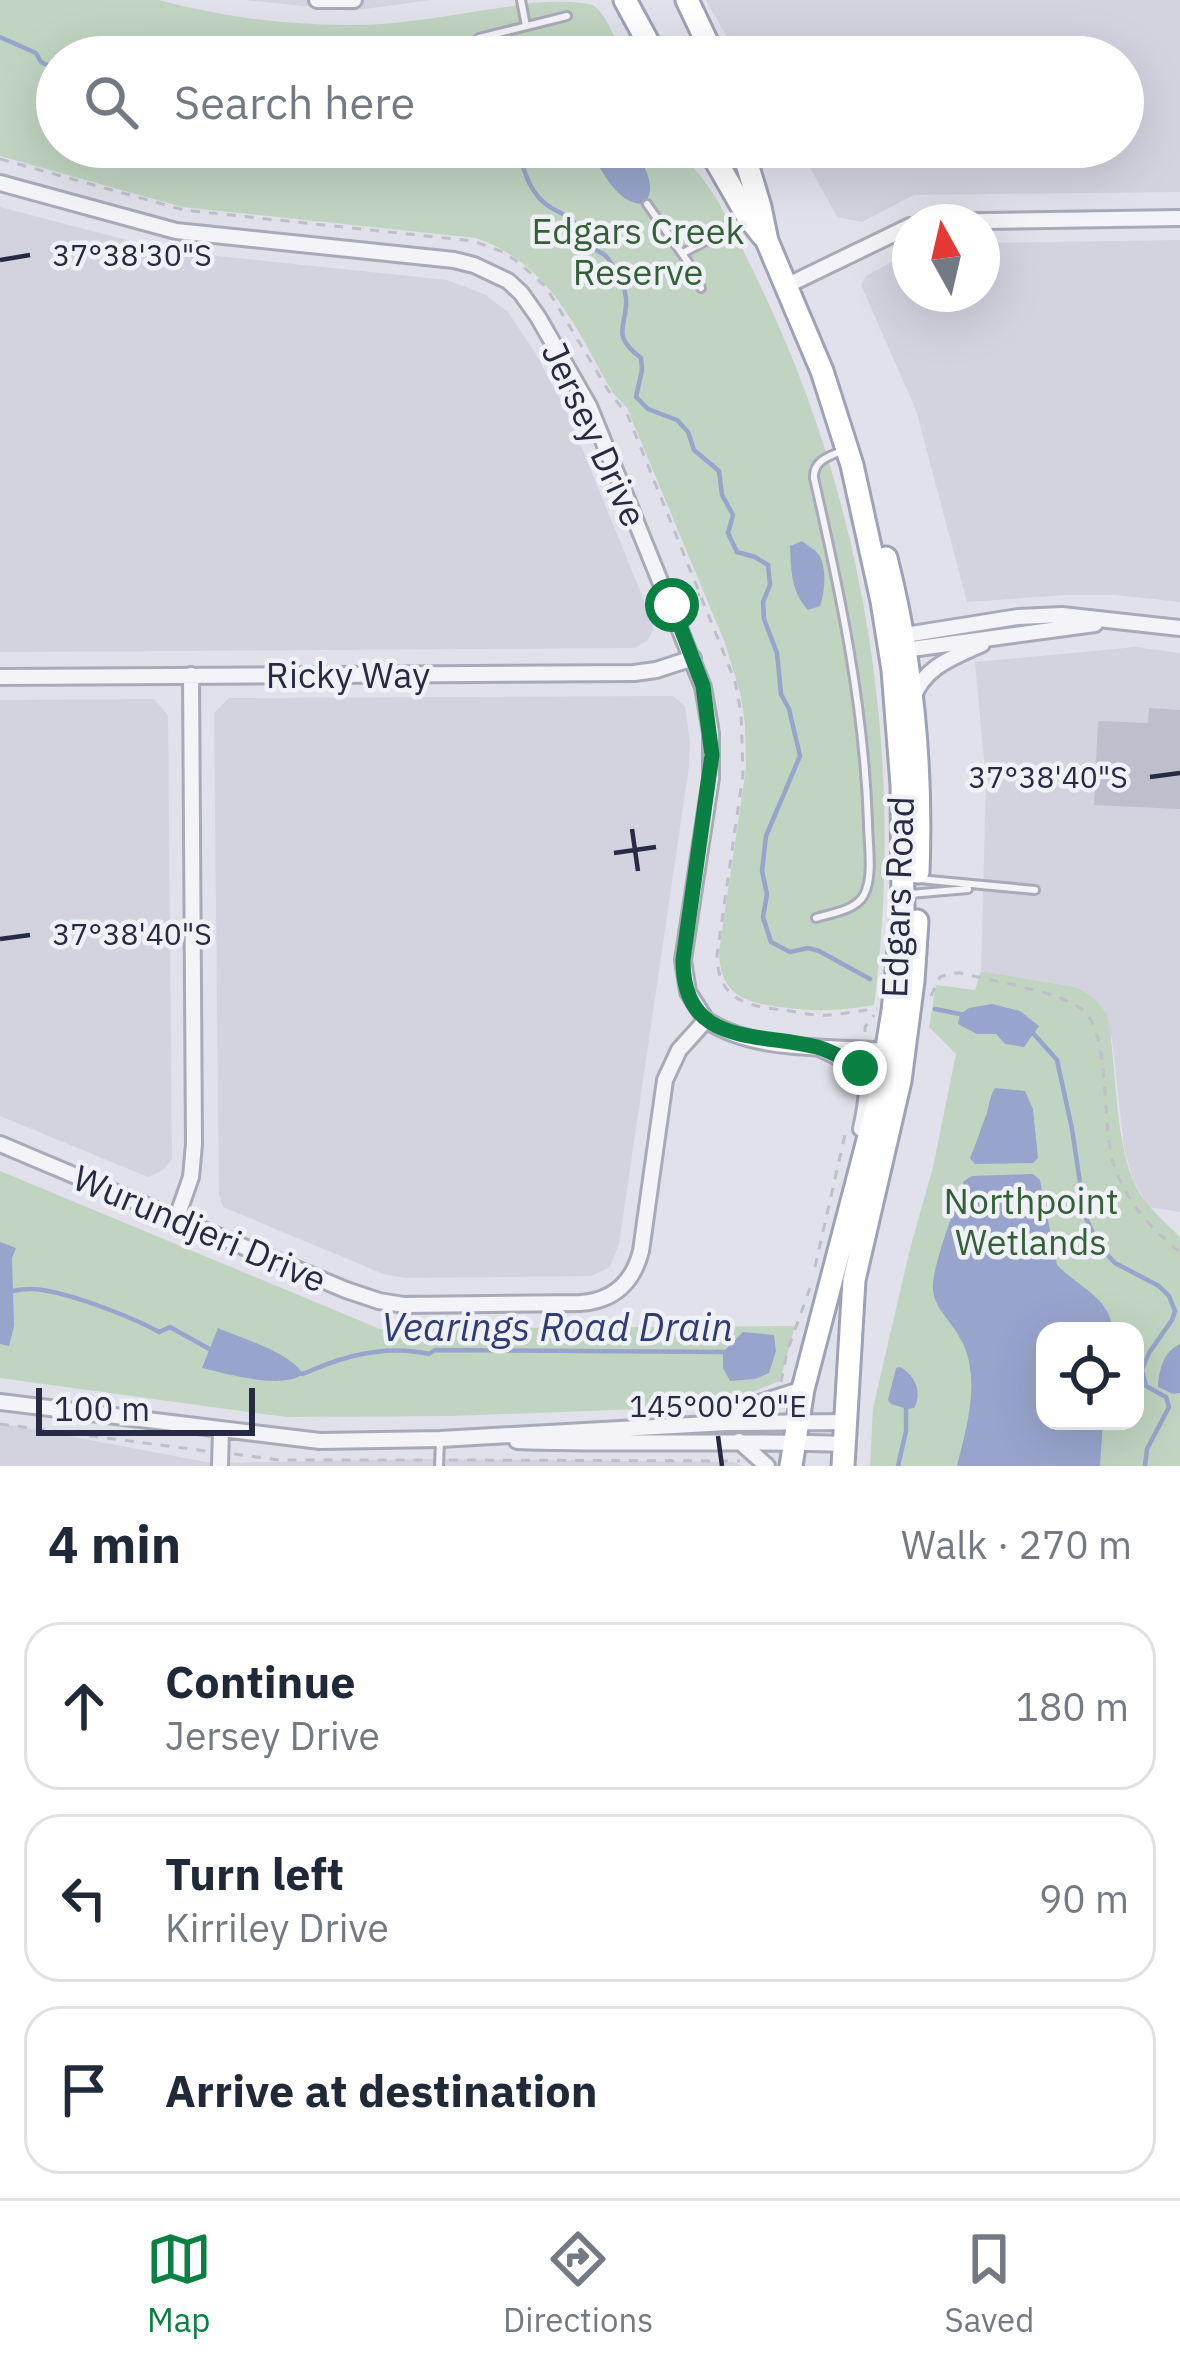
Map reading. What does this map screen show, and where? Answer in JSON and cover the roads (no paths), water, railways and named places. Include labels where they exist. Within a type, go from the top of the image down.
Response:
[{"type":"main road","points":[[625,0],[645,36]]},
{"type":"main road","points":[[687,0],[704,36]]},
{"type":"main road","name":"Edgars Road","points":[[720,168],[767,241]]},
{"type":"main road","name":"Edgars Road","points":[[748,168],[767,241],[821,371],[850,457],[912,704],[918,786],[910,886],[894,1057],[849,1321],[845,1444]]},
{"type":"main road","name":"Edgars Road","points":[[896,643],[910,886]]},
{"type":"main road","name":"Edgars Road","points":[[791,1466],[803,1389],[894,1057]]},
{"type":"street","points":[[316,0],[354,0]]},
{"type":"street","name":"Jersey Drive","points":[[0,183],[176,231],[454,260],[508,281],[521,293],[589,406],[693,658],[707,706],[712,755],[683,960],[683,977],[706,1019]]},
{"type":"street","points":[[1000,221],[1180,218]]},
{"type":"street","points":[[786,286],[892,235]]},
{"type":"street","points":[[896,643],[1018,617],[1062,615],[1180,628]]},
{"type":"street","points":[[896,643],[1124,620]]},
{"type":"street","points":[[912,704],[917,686],[935,668],[997,636]]},
{"type":"street","name":"Ricky Way","points":[[0,677],[634,673],[693,658]]},
{"type":"street","points":[[177,1217],[191,1177],[194,1144],[190,675]]},
{"type":"street","points":[[706,1019],[738,1035],[894,1057]]},
{"type":"street","name":"Wurundjeri Drive","points":[[0,1144],[379,1301],[422,1305],[604,1299],[629,1281],[637,1267],[665,1080],[679,1050],[706,1019]]},
{"type":"street","points":[[819,1048],[860,1068],[867,1089],[836,1229],[831,1283]]},
{"type":"street","points":[[728,1423],[756,1404],[803,1389]]},
{"type":"street","points":[[0,1402],[320,1442],[728,1423],[845,1444]]},
{"type":"street","points":[[220,1466],[221,1430]]},
{"type":"street","points":[[440,1439],[604,1444],[739,1441],[796,1432]]},
{"type":"street","points":[[739,1441],[766,1466]]},
{"type":"lane","points":[[521,0],[526,26]]},
{"type":"lane","points":[[487,36],[567,16]]},
{"type":"lane","points":[[647,204],[701,288]]},
{"type":"lane","points":[[682,254],[748,218]]},
{"type":"lane","points":[[816,918],[859,903],[867,890],[862,736],[843,605],[814,469],[827,457],[850,457]]},
{"type":"lane","points":[[910,886],[984,887]]},
{"type":"lane","points":[[910,886],[1035,890]]},
{"type":"lane","points":[[440,1439],[440,1466]]},
{"type":"water","points":[[600,168],[645,168],[650,190],[644,204],[617,192]]},
{"type":"water","points":[[802,541],[819,555],[824,573],[820,606],[808,610],[795,588],[791,563],[790,546]]},
{"type":"water","points":[[992,1004],[1020,1011],[1039,1026],[1024,1047],[958,1024],[960,1014],[969,1008]]},
{"type":"water","points":[[995,1088],[1025,1091],[1033,1109],[1038,1158],[1033,1163],[975,1164],[970,1158]]},
{"type":"water","points":[[1033,1174],[1040,1180],[1057,1265],[1100,1301],[1111,1319],[1036,1322],[1036,1430],[1102,1430],[1100,1466],[957,1466],[970,1401],[970,1368],[960,1338],[934,1297],[933,1280],[964,1181],[972,1176]]},
{"type":"water","points":[[0,1242],[16,1248],[9,1346],[0,1344]]},
{"type":"water","points":[[218,1328],[277,1353],[303,1374],[269,1381],[202,1368]]},
{"type":"water","points":[[743,1332],[774,1335],[776,1351],[769,1373],[730,1381],[723,1368],[723,1352]]},
{"type":"water","points":[[1180,1344],[1180,1393],[1173,1394],[1158,1387],[1166,1357]]},
{"type":"water","points":[[900,1367],[916,1385],[914,1408],[888,1400]]},
{"type":"waterway","points":[[0,37],[36,53]]},
{"type":"waterway","points":[[524,168],[537,196],[574,222],[588,244],[609,259],[626,298],[623,336],[641,358],[636,397],[648,409],[677,420],[688,432],[694,450],[719,471],[722,495],[733,515],[728,533],[737,552],[768,565],[764,619],[777,653],[781,694],[800,756],[766,836],[763,917],[771,942],[790,952],[819,951],[870,979]]},
{"type":"waterway","points":[[935,1009],[965,1015]]},
{"type":"waterway","points":[[1028,1032],[1057,1060],[1085,1216],[1099,1246],[1115,1263],[1159,1286],[1175,1311],[1142,1370],[1146,1386],[1166,1397],[1169,1407],[1147,1449],[1145,1466]]},
{"type":"waterway","name":"Vearings Road Drain","points":[[0,1293],[29,1289],[58,1293],[159,1332],[170,1327],[213,1351]]},
{"type":"waterway","name":"Vearings Road Drain","points":[[299,1373],[349,1357],[397,1350],[429,1354],[435,1350],[725,1352]]},
{"type":"waterway","name":"Vearings Road Drain","points":[[898,1466],[906,1403]]},
{"type":"park label","name":"Edgars Creek Reserve","points":[[638,250]]},
{"type":"park label","name":"Northpoint Wetlands","points":[[1031,1220]]}]
